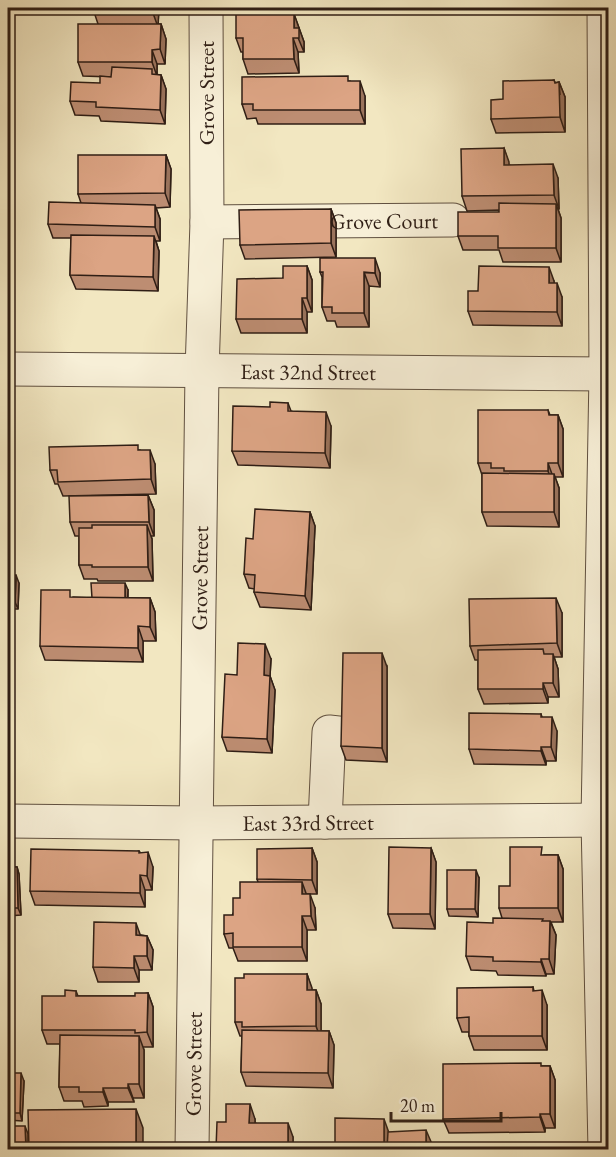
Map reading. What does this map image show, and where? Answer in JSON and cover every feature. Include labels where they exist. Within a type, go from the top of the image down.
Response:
[{"type":"street","name":"Grove Street","points":[[192,1149],[202,371],[207,222],[206,8]]},
{"type":"street","points":[[604,8],[607,374],[603,820],[605,1149]]},
{"type":"street","name":"Grove Court","points":[[207,222],[453,220]]},
{"type":"street","name":"East 32nd Street","points":[[8,369],[607,374]]},
{"type":"street","points":[[325,822],[329,732],[347,734]]},
{"type":"street","name":"East 33rd Street","points":[[8,821],[196,823],[603,820]]},
{"type":"building","points":[[94,8],[153,8],[153,13],[94,12]]},
{"type":"building","points":[[236,14],[294,14],[294,28],[299,28],[299,38],[293,38],[294,59],[243,59],[243,38],[236,38]]},
{"type":"building","points":[[78,24],[161,24],[160,49],[152,50],[152,62],[78,62]]},
{"type":"building","points":[[112,67],[152,69],[152,74],[161,75],[160,110],[96,107],[96,102],[70,101],[71,82],[100,83],[100,76],[111,77]]},
{"type":"building","points":[[348,76],[348,81],[360,81],[360,110],[253,110],[253,104],[242,104],[242,77]]},
{"type":"building","points":[[554,80],[555,83],[559,82],[560,117],[491,119],[491,100],[503,99],[503,81]]},
{"type":"building","points":[[504,148],[504,165],[553,164],[554,195],[462,196],[461,149]]},
{"type":"building","points":[[78,155],[166,155],[165,193],[78,194]]},
{"type":"building","points":[[49,202],[155,205],[155,227],[48,224]]},
{"type":"building","points":[[499,203],[556,204],[556,248],[498,248],[498,236],[458,236],[458,212],[499,212]]},
{"type":"building","points":[[331,209],[331,243],[240,245],[239,210]]},
{"type":"building","points":[[71,235],[154,236],[153,277],[70,275]]},
{"type":"building","points":[[320,258],[375,258],[375,273],[364,272],[364,313],[332,313],[332,307],[322,307],[323,272],[320,272]]},
{"type":"building","points":[[283,266],[307,266],[307,298],[302,298],[302,319],[236,319],[237,279],[283,278]]},
{"type":"building","points":[[479,266],[549,267],[549,283],[557,283],[557,312],[468,311],[468,291],[478,291]]},
{"type":"building","points":[[270,402],[288,403],[288,411],[326,412],[325,453],[232,451],[233,406],[270,407]]},
{"type":"building","points":[[478,410],[548,410],[549,415],[558,415],[558,463],[548,463],[548,471],[504,471],[504,468],[491,468],[491,463],[478,463]]},
{"type":"building","points":[[138,445],[138,450],[150,450],[151,479],[58,482],[57,470],[50,470],[49,447]]},
{"type":"building","points":[[482,473],[554,474],[554,512],[482,512]]},
{"type":"building","points":[[148,495],[149,522],[70,522],[69,496]]},
{"type":"building","points":[[255,509],[310,512],[305,596],[254,592],[255,575],[244,574],[246,538],[253,539]]},
{"type":"building","points":[[92,525],[147,525],[148,567],[79,565],[79,528],[92,528]]},
{"type":"building","points":[[8,575],[16,575],[15,602],[8,602]]},
{"type":"building","points":[[91,583],[125,583],[125,598],[92,598]]},
{"type":"building","points":[[41,590],[70,590],[70,597],[150,598],[150,627],[138,626],[138,648],[40,646]]},
{"type":"building","points":[[556,598],[557,643],[470,646],[469,599]]},
{"type":"building","points":[[238,643],[265,644],[264,675],[270,676],[267,739],[222,737],[225,674],[237,675]]},
{"type":"building","points":[[543,649],[544,654],[553,654],[553,683],[543,683],[543,689],[478,689],[478,650]]},
{"type":"building","points":[[343,653],[382,653],[382,748],[341,746]]},
{"type":"building","points":[[469,713],[541,714],[541,717],[552,717],[551,747],[541,747],[541,751],[469,749]]},
{"type":"building","points":[[389,847],[431,848],[430,914],[388,914]]},
{"type":"building","points":[[510,847],[542,847],[541,855],[558,855],[558,908],[499,908],[499,886],[510,886]]},
{"type":"building","points":[[312,848],[312,880],[257,879],[257,849]]},
{"type":"building","points":[[31,849],[148,852],[147,876],[140,875],[140,893],[30,891]]},
{"type":"building","points":[[8,867],[17,867],[18,908],[8,908]]},
{"type":"building","points":[[447,870],[476,870],[475,909],[447,909]]},
{"type":"building","points":[[240,882],[302,882],[302,894],[310,894],[311,916],[302,916],[302,947],[233,947],[233,933],[224,934],[224,915],[233,915],[233,898],[240,898]]},
{"type":"building","points":[[493,918],[550,921],[549,959],[541,959],[541,962],[493,961],[493,957],[466,956],[467,922],[493,923]]},
{"type":"building","points":[[94,922],[136,923],[136,935],[147,936],[147,956],[134,956],[134,968],[93,967]]},
{"type":"building","points":[[244,974],[307,974],[307,990],[316,990],[316,1026],[242,1027],[242,1022],[235,1022],[235,978],[244,978]]},
{"type":"building","points":[[533,987],[533,991],[542,990],[542,1036],[469,1036],[469,1017],[457,1018],[457,988]]},
{"type":"building","points":[[65,990],[76,991],[76,996],[135,996],[135,993],[148,993],[147,1032],[42,1030],[42,996],[65,996]]},
{"type":"building","points":[[242,1030],[329,1031],[328,1073],[241,1072]]},
{"type":"building","points":[[60,1035],[139,1036],[139,1084],[128,1084],[128,1088],[103,1088],[103,1092],[79,1092],[79,1087],[59,1087]]},
{"type":"building","points":[[541,1063],[541,1066],[550,1066],[550,1114],[540,1114],[540,1117],[443,1119],[443,1064]]},
{"type":"building","points":[[8,1073],[21,1073],[20,1113],[8,1113]]},
{"type":"building","points":[[226,1104],[250,1104],[249,1123],[288,1123],[288,1144],[272,1144],[272,1149],[216,1149],[217,1122],[226,1122]]},
{"type":"building","points":[[136,1109],[136,1149],[29,1149],[28,1110]]},
{"type":"building","points":[[335,1118],[384,1119],[384,1149],[335,1149]]},
{"type":"building","points":[[9,1126],[25,1126],[26,1149],[9,1149]]},
{"type":"building","points":[[426,1130],[426,1149],[387,1149],[388,1132]]}]
